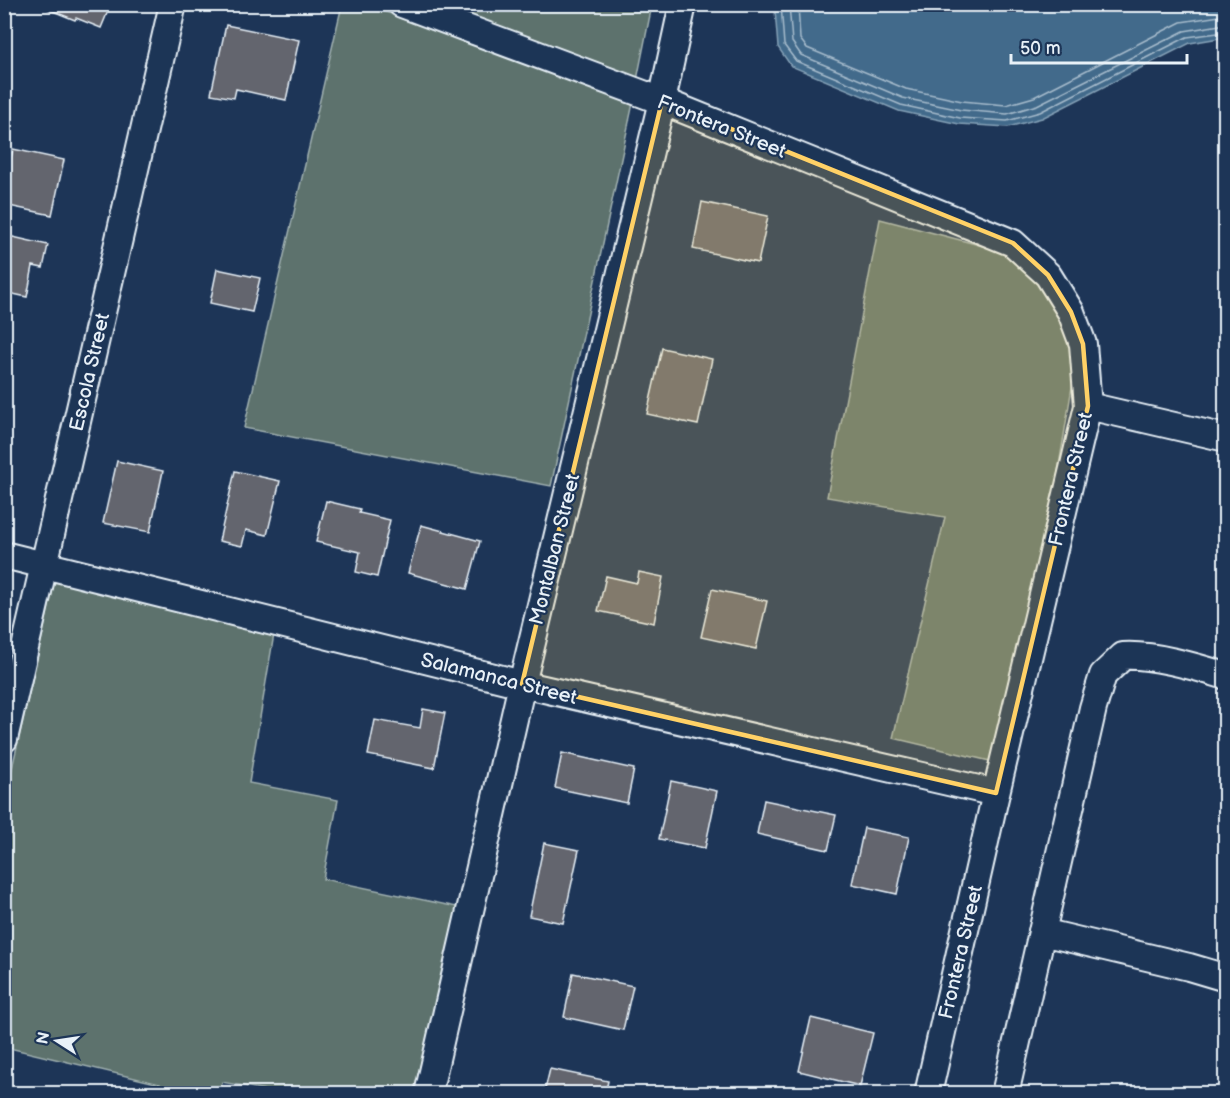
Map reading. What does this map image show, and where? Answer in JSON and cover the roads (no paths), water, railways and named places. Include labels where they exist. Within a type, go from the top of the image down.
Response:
[{"type":"street","name":"Escola Street","points":[[4,739],[173,4]]},
{"type":"street","name":"Frontera Street","points":[[402,4],[662,101],[1013,243],[1048,275],[1071,312],[1083,344],[1088,406],[996,793],[928,1094]]},
{"type":"street","name":"Montalban Street","points":[[428,1094],[522,684],[662,101],[683,4]]},
{"type":"street","points":[[1088,406],[1226,438]]},
{"type":"street","name":"Salamanca Street","points":[[4,555],[522,684],[996,793]]},
{"type":"street","points":[[1005,1094],[1093,708],[1103,675],[1123,656],[1138,655],[1226,676]]},
{"type":"street","points":[[1042,932],[1226,978]]},
{"type":"water","points":[[776,4],[1225,5],[1225,37],[1190,43],[1042,118],[1008,127],[959,124],[899,111],[791,66],[778,47]]}]
